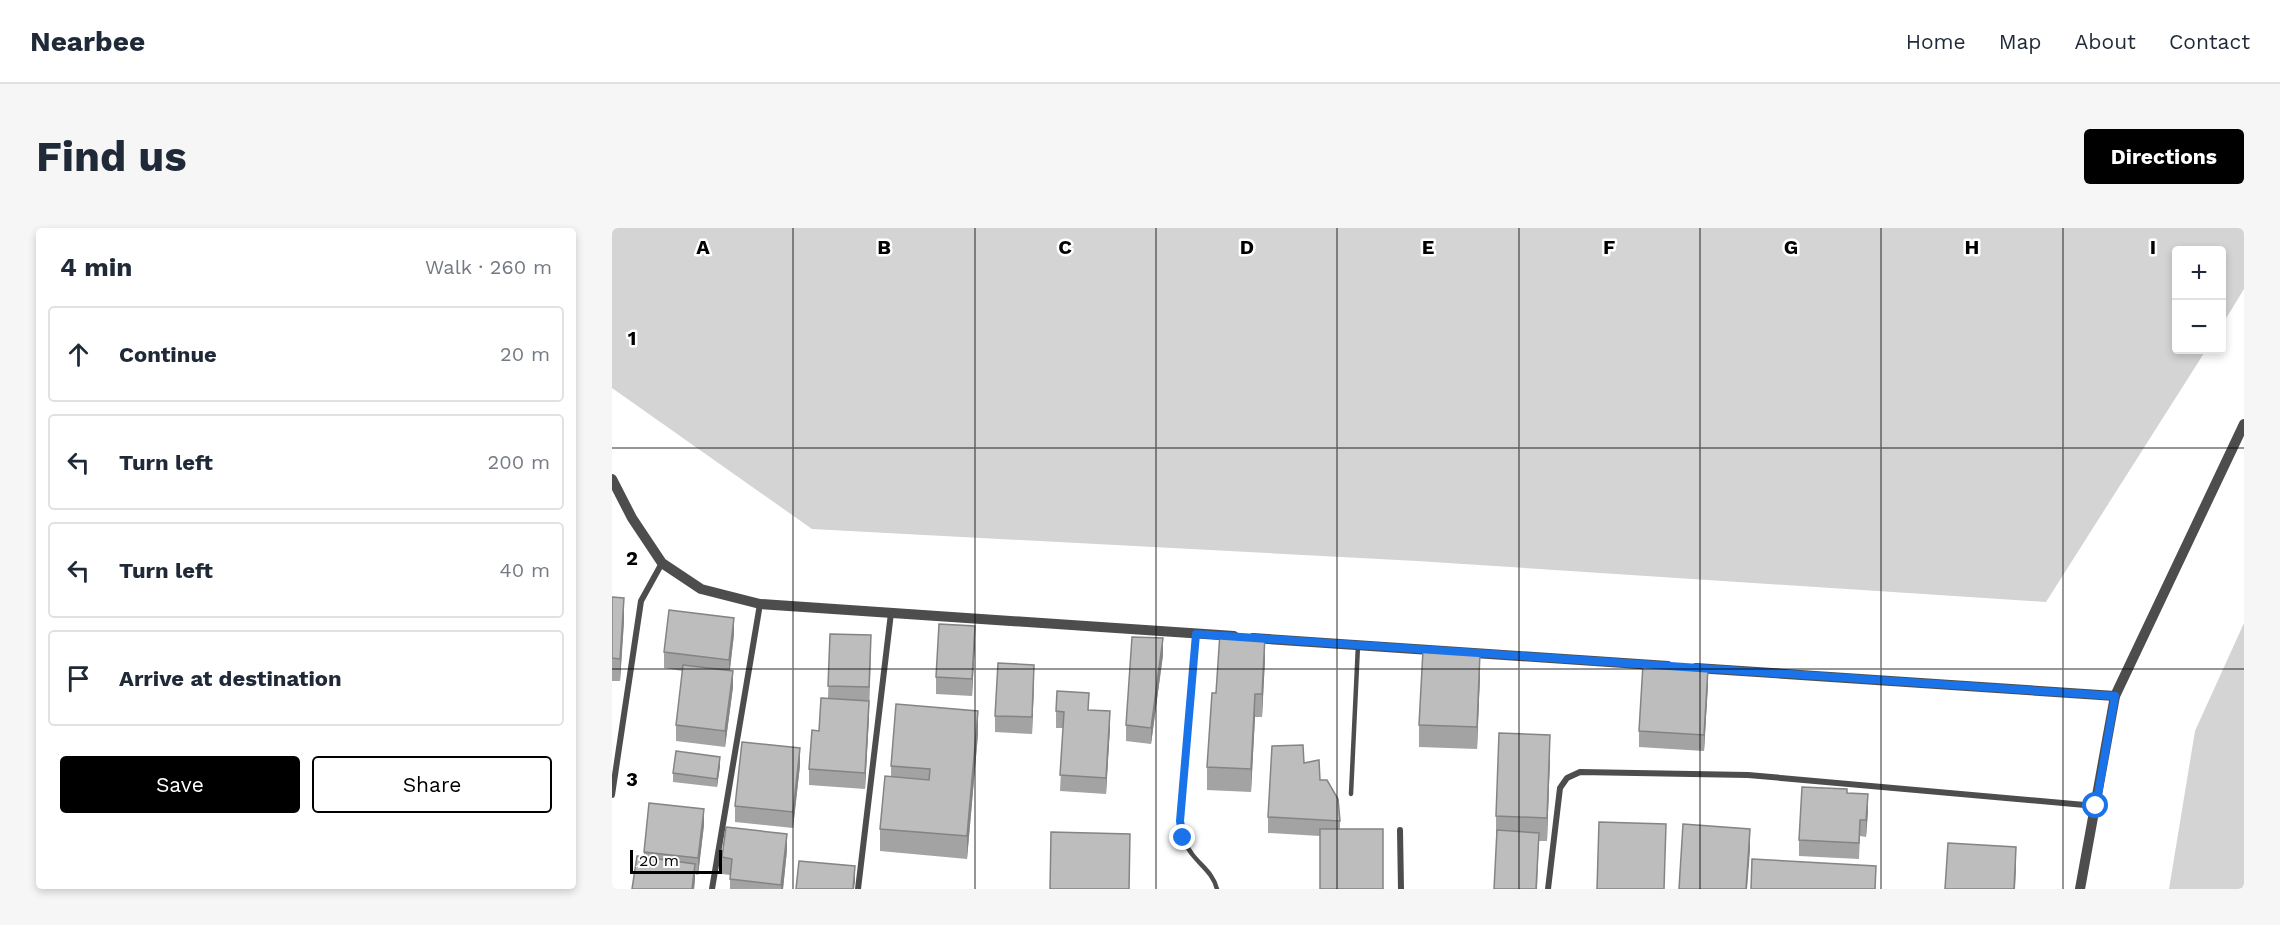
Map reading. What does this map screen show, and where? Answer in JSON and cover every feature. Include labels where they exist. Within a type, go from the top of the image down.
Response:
[{"type":"street","points":[[2080,889],[2115,696],[2244,424]]},
{"type":"street","points":[[612,479],[632,518],[662,563],[701,589],[760,604],[2115,696]]},
{"type":"street","points":[[612,795],[641,601],[662,563]]},
{"type":"street","points":[[712,889],[760,604]]},
{"type":"street","points":[[858,889],[891,613]]},
{"type":"street","points":[[1548,889],[1560,788],[1567,778],[1580,772],[1748,775],[2096,806]]},
{"type":"street","points":[[1400,830],[1401,889]]},
{"type":"lane","points":[[1196,634],[1180,821],[1183,838],[1190,852],[1214,878],[1217,889]]},
{"type":"lane","points":[[1351,794],[1358,645]]},
{"type":"shaded area","points":[[612,228],[2244,228],[2244,289],[2226,318],[2226,246],[2172,246],[2172,354],[2203,354],[2046,602],[1417,561],[812,529],[612,388]]},
{"type":"shaded area","points":[[2244,623],[2244,889],[2169,889],[2195,731]]},
{"type":"building","points":[[612,597],[624,598],[620,659],[612,658]]},
{"type":"building","points":[[669,610],[734,618],[729,660],[664,652]]},
{"type":"building","points":[[939,624],[975,626],[972,679],[936,677]]},
{"type":"building","points":[[1220,633],[1265,636],[1262,694],[1255,694],[1251,769],[1207,767],[1212,693],[1216,693]]},
{"type":"building","points":[[830,634],[871,635],[869,687],[828,686]]},
{"type":"building","points":[[1132,637],[1163,638],[1151,728],[1126,725]]},
{"type":"building","points":[[1423,650],[1480,652],[1477,727],[1419,725]]},
{"type":"building","points":[[998,663],[1034,665],[1032,717],[995,716]]},
{"type":"building","points":[[1643,664],[1708,668],[1704,735],[1639,731]]},
{"type":"building","points":[[683,665],[733,671],[725,731],[676,725]]},
{"type":"building","points":[[1057,691],[1089,693],[1088,710],[1110,711],[1106,778],[1060,775],[1064,712],[1056,711]]},
{"type":"building","points":[[821,698],[869,701],[865,773],[809,769],[812,730],[819,731]]},
{"type":"building","points":[[896,704],[978,711],[967,836],[880,829],[885,776],[929,780],[930,769],[891,766]]},
{"type":"building","points":[[1499,733],[1550,735],[1547,818],[1496,816]]},
{"type":"building","points":[[742,742],[800,748],[793,812],[735,806]]},
{"type":"building","points":[[1303,745],[1304,763],[1319,760],[1320,780],[1327,780],[1338,799],[1340,821],[1268,817],[1272,746]]},
{"type":"building","points":[[676,751],[720,757],[717,779],[673,773]]},
{"type":"building","points":[[1802,787],[1847,789],[1847,793],[1868,794],[1866,820],[1860,820],[1859,843],[1799,840]]},
{"type":"building","points":[[649,803],[704,809],[698,858],[644,852]]},
{"type":"building","points":[[1599,822],[1666,824],[1664,889],[1597,889]]},
{"type":"building","points":[[1683,824],[1750,829],[1746,889],[1679,889]]},
{"type":"building","points":[[726,827],[787,834],[781,885],[730,879],[732,859],[722,857]]},
{"type":"building","points":[[1320,829],[1383,829],[1383,889],[1320,889]]},
{"type":"building","points":[[1497,830],[1539,833],[1536,889],[1494,889]]},
{"type":"building","points":[[1051,832],[1130,834],[1129,889],[1050,889]]},
{"type":"building","points":[[1948,843],[2016,847],[2014,889],[1945,889]]},
{"type":"building","points":[[637,856],[695,864],[692,889],[632,889]]},
{"type":"building","points":[[1752,859],[1876,866],[1875,889],[1751,889]]},
{"type":"building","points":[[799,861],[855,866],[853,889],[796,889]]},
{"type":"route","points":[[1183,838],[1180,821],[1196,634],[2115,696],[2096,806]]}]
